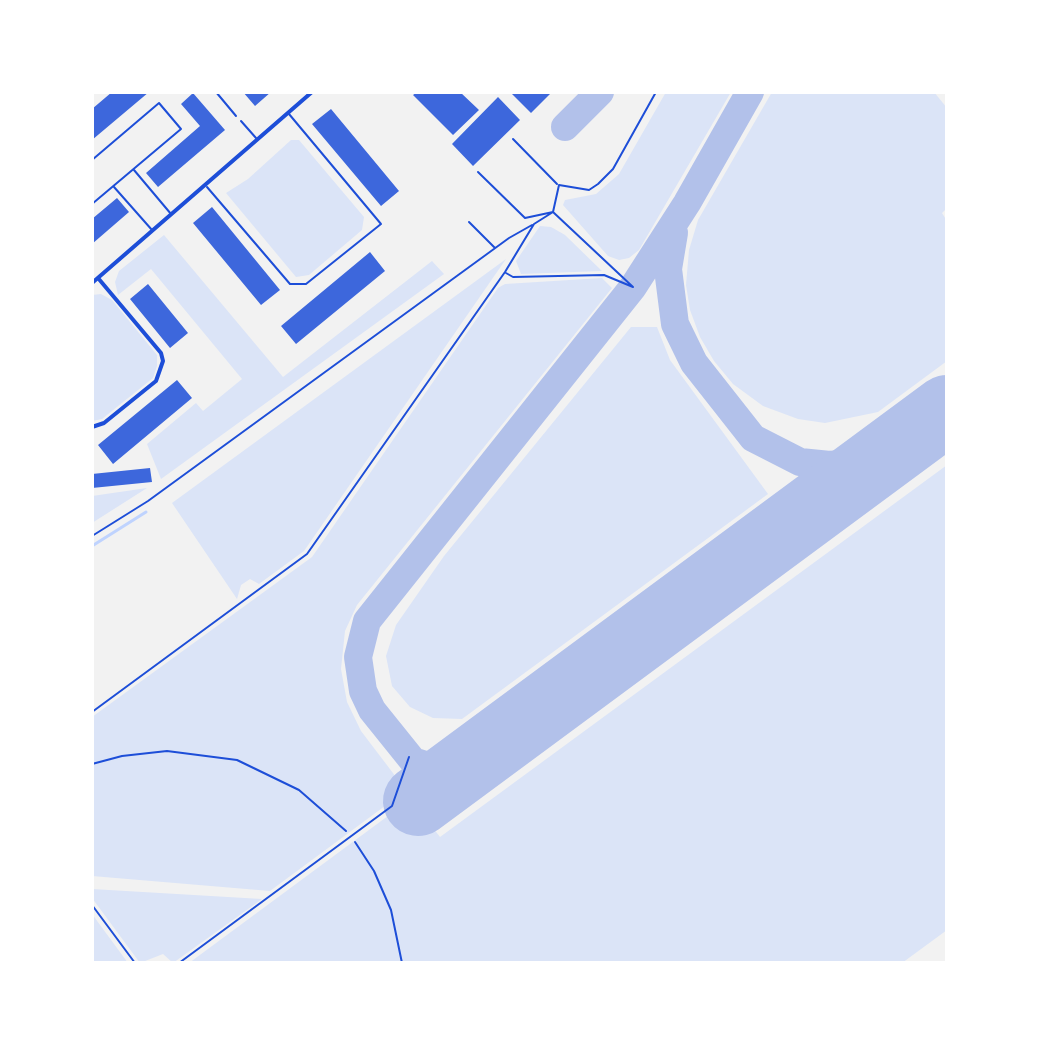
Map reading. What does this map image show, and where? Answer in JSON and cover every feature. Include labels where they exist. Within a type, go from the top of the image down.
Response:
[{"type":"street","points":[[92,283],[312,92]]},
{"type":"street","points":[[92,427],[104,423],[156,381],[163,361],[161,353],[98,278]]},
{"type":"lane","points":[[216,92],[236,116]]},
{"type":"lane","points":[[513,139],[559,185],[589,190],[613,169],[656,92]]},
{"type":"lane","points":[[92,160],[159,103],[181,129],[92,204]]},
{"type":"lane","points":[[206,186],[290,284],[306,284],[381,224],[289,114]]},
{"type":"lane","points":[[241,121],[258,141]]},
{"type":"lane","points":[[133,170],[172,215]]},
{"type":"lane","points":[[478,172],[525,218],[553,212]]},
{"type":"lane","points":[[92,536],[148,501],[496,248],[553,212],[559,185]]},
{"type":"lane","points":[[114,186],[153,231]]},
{"type":"lane","points":[[505,272],[513,277],[604,275],[633,287],[553,212]]},
{"type":"lane","points":[[469,222],[496,248]]},
{"type":"lane","points":[[92,712],[307,554],[505,272],[534,224]]},
{"type":"lane","points":[[179,963],[392,806],[409,757]]},
{"type":"lane","points":[[92,905],[135,963]]},
{"type":"path","points":[[92,764],[122,756],[167,751],[237,760],[299,790],[351,836],[383,890],[397,930],[402,963]]},
{"type":"shaded area","points":[[666,92],[731,92],[639,250],[629,258],[619,260],[608,256],[563,205],[565,200],[596,194],[619,174]]},
{"type":"shaded area","points":[[772,92],[934,92],[947,108],[947,208],[942,213],[947,221],[947,361],[878,412],[825,423],[798,419],[763,406],[733,384],[714,361],[700,337],[690,310],[686,285],[689,250],[698,220]]},
{"type":"shaded area","points":[[291,140],[299,140],[364,217],[362,230],[309,275],[296,277],[226,193],[248,179]]},
{"type":"shaded area","points":[[540,226],[551,227],[565,235],[602,271],[521,274],[516,261]]},
{"type":"shaded area","points":[[164,235],[283,377],[432,261],[444,274],[161,479],[147,444],[196,403],[203,411],[242,379],[151,269],[118,295],[115,282],[119,271]]},
{"type":"shaded area","points":[[506,259],[304,551],[259,584],[250,579],[241,585],[237,599],[172,503]]},
{"type":"shaded area","points":[[602,278],[612,288],[357,605],[345,631],[341,669],[347,702],[361,731],[396,777],[389,803],[270,891],[92,876],[92,717],[312,557],[498,288],[505,284]]},
{"type":"shaded area","points":[[101,294],[112,300],[157,355],[157,366],[153,378],[102,419],[92,421],[92,295]]},
{"type":"shaded area","points":[[631,327],[657,327],[670,360],[768,494],[462,719],[433,718],[410,707],[392,686],[386,656],[396,625],[444,556]]},
{"type":"shaded area","points":[[947,465],[947,930],[902,963],[189,963],[396,810],[401,786],[440,837]]},
{"type":"shaded area","points":[[147,488],[92,523],[92,496]]},
{"type":"shaded area","points":[[92,889],[262,899],[173,963],[163,954],[140,963],[92,898]]},
{"type":"shaded area","points":[[92,914],[128,963],[92,963]]},
{"type":"building","points":[[112,92],[149,92],[92,140],[92,109]]},
{"type":"building","points":[[243,92],[271,92],[255,106]]},
{"type":"building","points":[[417,92],[460,92],[479,110],[453,135],[413,95]]},
{"type":"building","points":[[510,92],[552,92],[531,113]]},
{"type":"building","points":[[193,93],[225,130],[158,187],[146,173],[200,126],[181,104]]},
{"type":"building","points":[[498,97],[520,120],[473,166],[452,144]]},
{"type":"building","points":[[331,109],[399,191],[381,206],[312,124]]},
{"type":"building","points":[[117,198],[129,212],[92,244],[92,219]]},
{"type":"building","points":[[212,207],[280,290],[261,305],[193,223]]},
{"type":"building","points":[[370,252],[385,271],[296,344],[281,326]]},
{"type":"building","points":[[148,284],[188,333],[170,348],[130,299]]},
{"type":"building","points":[[177,380],[192,398],[113,464],[98,445]]},
{"type":"building","points":[[150,468],[152,482],[92,488],[92,474]]},
{"type":"waterway","points":[[92,546],[146,512]]},
{"type":"taxiway","points":[[565,127],[600,92]]},
{"type":"taxiway","points":[[454,774],[413,761],[372,710],[363,691],[358,657],[367,621],[633,287],[687,203],[750,92]]},
{"type":"taxiway","points":[[674,233],[668,269],[675,324],[694,363],[753,438],[800,462],[830,465],[858,462],[907,439]]},
{"type":"runway","points":[[418,801],[947,410]]}]
